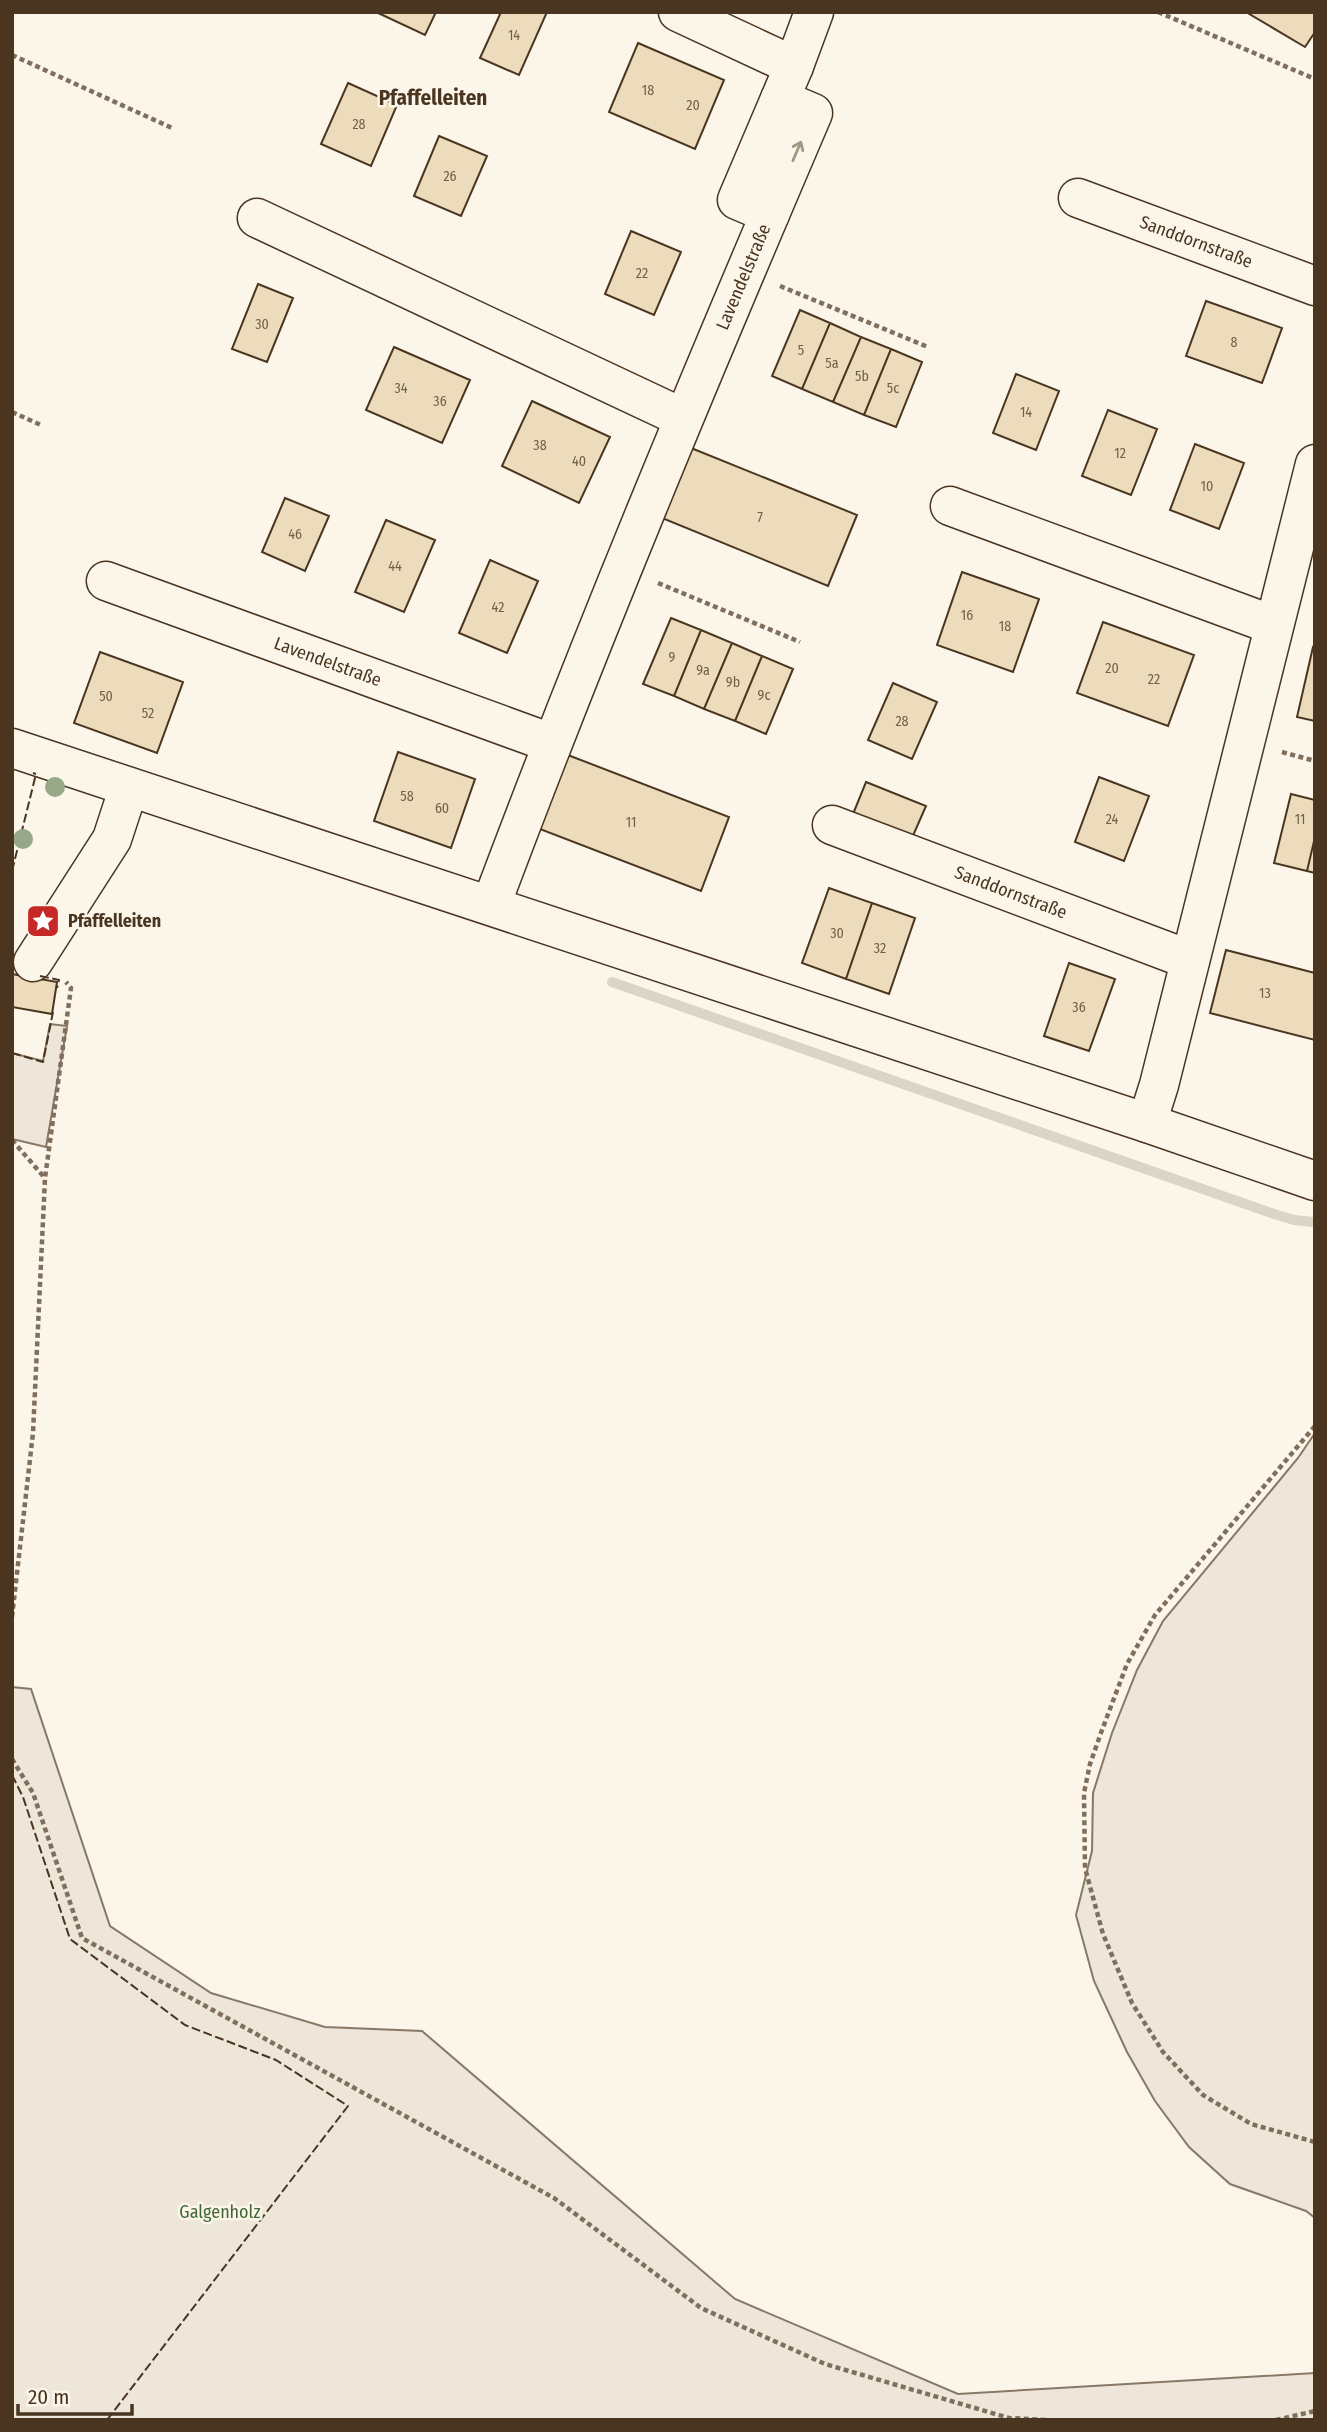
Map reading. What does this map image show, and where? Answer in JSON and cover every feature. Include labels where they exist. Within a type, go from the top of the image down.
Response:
[{"type":"street","name":"Lavendelstraße","points":[[491,905],[551,743],[621,568],[813,113],[787,83],[678,12]]},
{"type":"street","points":[[787,83],[814,12]]},
{"type":"street","name":"Sanddornstraße","points":[[1078,198],[1315,286]]},
{"type":"street","points":[[257,218],[683,418]]},
{"type":"street","points":[[1147,1122],[1159,1085],[1315,464]]},
{"type":"street","points":[[950,506],[1273,625]]},
{"type":"street","name":"Lavendelstraße","points":[[106,581],[551,743]]},
{"type":"street","points":[[12,748],[1147,1122],[1315,1181]]},
{"type":"street","points":[[33,962],[113,839],[129,787]]},
{"type":"street","name":"Sanddornstraße","points":[[832,825],[1190,960]]},
{"type":"path","points":[[1158,12],[1315,79]]},
{"type":"path","points":[[12,55],[172,128]]},
{"type":"path","points":[[746,272],[928,347]]},
{"type":"path","points":[[12,412],[41,425]]},
{"type":"path","points":[[621,568],[800,642]]},
{"type":"path","points":[[12,1616],[33,1433],[45,1178],[71,988],[59,974],[33,962]]},
{"type":"path","points":[[12,1140],[45,1178]]},
{"type":"path","points":[[1315,1426],[1290,1452],[1155,1615],[1127,1664],[1098,1741],[1084,1793],[1085,1868],[1103,1934],[1132,2003],[1163,2052],[1203,2095],[1212,2101],[1251,2124],[1315,2142]]},
{"type":"path","points":[[12,1759],[33,1793],[82,1938],[554,2198],[701,2308],[825,2364],[1009,2419],[1047,2420]]},
{"type":"path","points":[[1276,2420],[1315,2411]]},
{"type":"green space","points":[[50,1024],[67,1026],[46,1147],[12,1139],[12,1053],[43,1061]]},
{"type":"green space","points":[[1315,1433],[1315,2218],[1306,2211],[1230,2184],[1189,2147],[1155,2101],[1127,2052],[1094,1981],[1076,1915],[1092,1851],[1093,1793],[1112,1733],[1137,1670],[1163,1621],[1298,1458]]},
{"type":"green space","name":"Galgenholz","points":[[12,1687],[31,1689],[110,1926],[211,1993],[325,2027],[422,2031],[735,2299],[958,2394],[1315,2373],[1315,2420],[12,2420]]},
{"type":"building","points":[[376,12],[436,12],[425,35]]},
{"type":"building","points":[[501,12],[547,12],[519,75],[480,58]]},
{"type":"building","points":[[1246,12],[1315,12],[1315,32],[1305,47]]},
{"type":"building","points":[[638,43],[724,80],[695,149],[609,112]]},
{"type":"building","points":[[348,83],[397,105],[371,166],[321,144]]},
{"type":"building","points":[[439,136],[487,156],[461,216],[414,196]]},
{"type":"building","points":[[631,231],[681,252],[654,315],[605,294]]},
{"type":"building","points":[[258,284],[293,298],[267,362],[232,349]]},
{"type":"building","points":[[1206,301],[1282,328],[1262,383],[1186,356]]},
{"type":"building","points":[[800,310],[830,323],[802,389],[772,376]]},
{"type":"building","points":[[830,323],[861,337],[833,402],[802,389]]},
{"type":"building","points":[[861,337],[891,349],[864,415],[833,402]]},
{"type":"building","points":[[394,347],[470,380],[442,443],[366,410]]},
{"type":"building","points":[[891,349],[922,362],[896,427],[864,415]]},
{"type":"building","points":[[1016,374],[1059,391],[1036,450],[993,433]]},
{"type":"building","points":[[532,401],[610,437],[579,503],[502,466]]},
{"type":"building","points":[[1108,410],[1157,429],[1131,495],[1082,476]]},
{"type":"building","points":[[1195,444],[1244,463],[1219,529],[1170,510]]},
{"type":"building","points":[[691,448],[857,515],[828,586],[662,518]]},
{"type":"building","points":[[285,498],[329,516],[305,571],[262,552]]},
{"type":"building","points":[[386,520],[435,540],[404,612],[355,592]]},
{"type":"building","points":[[490,560],[538,581],[507,653],[459,633]]},
{"type":"building","points":[[962,572],[1039,599],[1013,672],[937,645]]},
{"type":"building","points":[[671,618],[701,630],[674,696],[643,684]]},
{"type":"building","points":[[1103,622],[1194,655],[1168,726],[1077,693]]},
{"type":"building","points":[[701,630],[732,643],[704,709],[674,696]]},
{"type":"building","points":[[732,643],[762,656],[735,721],[704,709]]},
{"type":"building","points":[[1313,647],[1315,648],[1315,721],[1297,717]]},
{"type":"building","points":[[100,652],[183,682],[157,753],[74,723]]},
{"type":"building","points":[[762,656],[793,669],[766,734],[735,721]]},
{"type":"building","points":[[893,683],[937,702],[912,759],[868,740]]},
{"type":"building","points":[[398,752],[475,779],[451,848],[374,821]]},
{"type":"building","points":[[560,752],[729,817],[701,891],[532,826]]},
{"type":"building","points":[[1099,777],[1149,796],[1124,861],[1075,842]]},
{"type":"building","points":[[866,782],[926,806],[912,838],[853,814]]},
{"type":"building","points":[[1291,794],[1315,800],[1315,837],[1307,871],[1274,863]]},
{"type":"building","points":[[1315,837],[1315,873],[1307,871]]},
{"type":"building","points":[[829,888],[872,903],[846,979],[802,963]]},
{"type":"building","points":[[872,903],[915,918],[889,994],[846,979]]},
{"type":"building","points":[[1226,950],[1315,973],[1315,1040],[1210,1013]]},
{"type":"building","points":[[1069,963],[1115,979],[1089,1051],[1044,1036]]},
{"type":"building","points":[[12,974],[57,982],[52,1014],[12,1007]]},
{"type":"waterway","points":[[612,982],[1274,1214],[1313,1222]]},
{"type":"fence","points":[[12,871],[36,774],[33,773]]},
{"type":"fence","points":[[40,976],[59,980],[57,988]]},
{"type":"fence","points":[[12,1053],[43,1062],[53,1012]]},
{"type":"fence","points":[[12,1775],[23,1797],[70,1939],[185,2025],[276,2060],[348,2106],[107,2420]]},
{"type":"place","name":"Pfaffelleiten","points":[[43,921]]},
{"type":"district","name":"Pfaffelleiten","points":[[433,98]]}]
